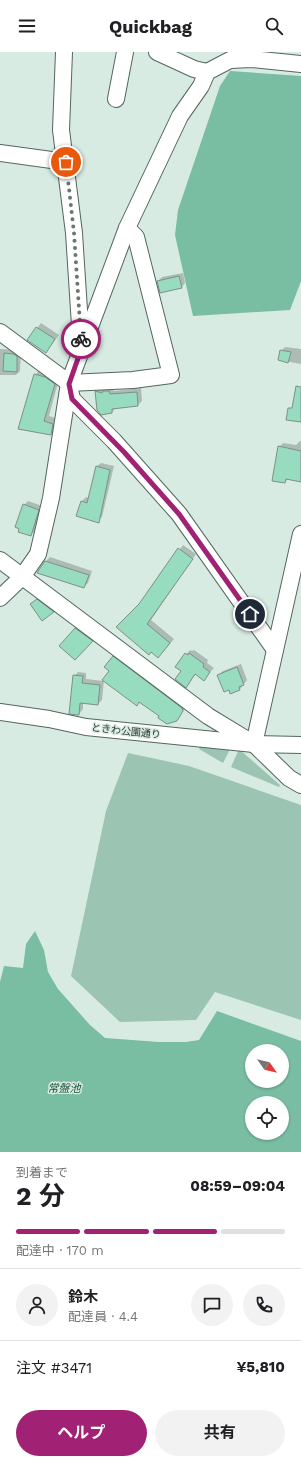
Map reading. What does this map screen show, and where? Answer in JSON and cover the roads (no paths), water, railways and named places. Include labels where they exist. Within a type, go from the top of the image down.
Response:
[{"type":"street","points":[[64,52],[61,130],[74,233],[82,347]]},
{"type":"street","points":[[116,99],[125,52]]},
{"type":"street","points":[[157,52],[194,69],[207,72]]},
{"type":"street","points":[[0,598],[22,577],[38,554],[51,498],[69,384],[127,228],[180,116],[201,86],[207,72],[230,60],[251,58],[301,64]]},
{"type":"street","points":[[0,153],[66,162]]},
{"type":"street","points":[[0,332],[69,384],[133,380],[171,375],[136,237],[127,228]]},
{"type":"street","points":[[69,384],[72,399],[124,452],[179,514],[275,650]]},
{"type":"street","points":[[254,744],[301,534]]},
{"type":"street","points":[[0,560],[208,716],[254,744],[289,778],[301,785]]},
{"type":"street","name":"ときわ公園通り","points":[[0,712],[49,719],[86,727],[254,744],[301,746]]},
{"type":"water","points":[[230,71],[301,76],[301,281],[290,310],[193,316],[175,235],[178,210],[220,86]]},
{"type":"water","name":"常盤池","points":[[35,931],[44,950],[48,972],[58,989],[90,1025],[105,1038],[159,1042],[186,1042],[199,1040],[217,1011],[301,1041],[301,1152],[0,1152],[0,982],[4,966],[23,968],[26,944]]}]
